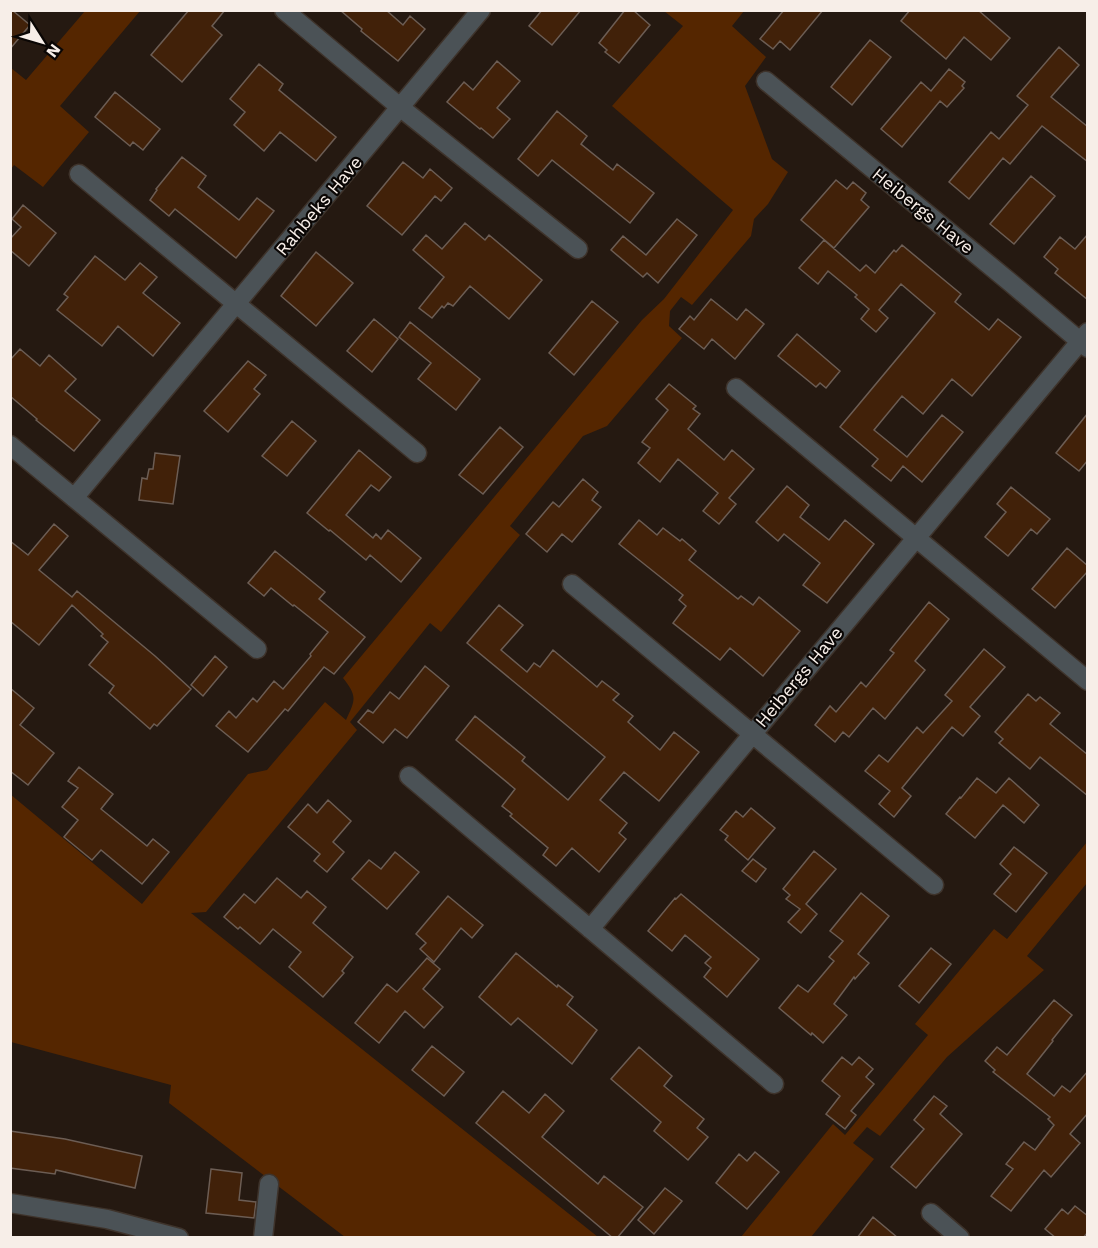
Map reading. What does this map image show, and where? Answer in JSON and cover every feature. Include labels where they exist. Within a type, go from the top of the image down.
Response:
[{"type":"street","points":[[284,10],[401,108],[578,249]]},
{"type":"street","name":"Rahbeks Have","points":[[74,498],[481,10]]},
{"type":"street","name":"Heibergs Have","points":[[590,929],[915,538],[1085,341],[766,81]]},
{"type":"street","points":[[80,174],[417,453]]},
{"type":"street","points":[[736,388],[1088,681]]},
{"type":"street","points":[[10,445],[256,649]]},
{"type":"street","name":"Heibergs Have","points":[[572,584],[934,885]]},
{"type":"street","points":[[409,776],[774,1084]]},
{"type":"street","points":[[263,1238],[269,1184]]},
{"type":"street","points":[[10,1203],[107,1219],[158,1235],[179,1238]]},
{"type":"street","points":[[931,1213],[960,1238]]},
{"type":"shaded area","points":[[85,11],[140,11],[60,106],[89,132],[43,187],[14,165],[11,169],[11,68],[26,80]]},
{"type":"shaded area","points":[[664,11],[744,11],[732,26],[766,57],[745,86],[772,159],[788,172],[768,204],[754,219],[751,236],[692,305],[681,297],[670,311],[669,326],[682,338],[607,426],[583,436],[510,526],[520,535],[441,632],[430,623],[350,722],[357,730],[206,912],[191,913],[598,1237],[345,1237],[169,1103],[171,1085],[11,1042],[10,794],[142,904],[248,774],[267,770],[325,702],[346,720],[354,698],[343,678],[642,320],[664,299],[733,210],[612,106],[683,26]]},
{"type":"shaded area","points":[[1087,842],[1087,883],[1027,956],[1044,970],[947,1057],[880,1136],[867,1127],[853,1143],[874,1159],[811,1237],[741,1237],[833,1124],[845,1135],[928,1035],[915,1024],[994,929],[1007,939]]},
{"type":"building","points":[[10,10],[30,25],[10,49]]},
{"type":"building","points":[[189,10],[225,10],[212,26],[222,35],[182,82],[151,55]]},
{"type":"building","points":[[340,10],[386,10],[403,25],[410,16],[425,29],[398,61],[361,31],[362,29]]},
{"type":"building","points":[[542,10],[581,10],[552,45],[529,26]]},
{"type":"building","points":[[625,10],[633,10],[650,25],[619,63],[605,52],[607,50],[599,43]]},
{"type":"building","points":[[784,10],[823,10],[790,50],[780,41],[773,49],[760,39]]},
{"type":"building","points":[[910,10],[978,10],[1010,38],[991,60],[964,37],[946,59],[901,21]]},
{"type":"building","points":[[870,40],[891,57],[852,105],[831,87]]},
{"type":"building","points":[[1059,47],[1079,65],[1051,97],[1088,127],[1088,162],[1042,126],[1010,164],[1003,158],[969,199],[949,182],[991,132],[999,139],[1028,105],[1017,96]]},
{"type":"building","points":[[497,61],[520,81],[497,108],[510,119],[493,138],[447,102],[464,82],[473,90]]},
{"type":"building","points":[[259,64],[283,84],[279,90],[336,137],[316,161],[280,132],[264,151],[234,125],[245,112],[230,99]]},
{"type":"building","points":[[949,69],[965,82],[962,86],[964,88],[947,107],[940,101],[902,147],[881,129],[921,82],[931,91]]},
{"type":"building","points":[[115,92],[160,129],[143,150],[133,142],[130,146],[95,117]]},
{"type":"building","points":[[557,111],[587,136],[581,144],[613,170],[617,164],[654,193],[630,223],[552,160],[538,176],[518,159]]},
{"type":"building","points":[[182,157],[206,176],[198,187],[239,220],[257,198],[274,211],[236,258],[175,209],[169,216],[150,200]]},
{"type":"building","points":[[403,162],[423,178],[430,169],[452,188],[441,201],[435,196],[402,235],[367,206]]},
{"type":"building","points":[[1031,176],[1055,196],[1014,244],[990,224]]},
{"type":"building","points":[[836,180],[847,189],[853,182],[866,193],[861,200],[869,207],[834,248],[801,220]]},
{"type":"building","points":[[23,205],[56,233],[29,266],[10,250],[10,239],[21,227],[12,219]]},
{"type":"building","points":[[677,219],[697,235],[658,283],[647,273],[643,277],[611,250],[623,236],[646,255]]},
{"type":"building","points":[[465,223],[485,240],[489,235],[542,280],[509,319],[470,286],[453,306],[448,303],[444,308],[442,306],[432,318],[419,308],[444,277],[413,250],[426,235],[442,249]]},
{"type":"building","points":[[1088,234],[1088,300],[1055,273],[1058,269],[1044,257],[1060,237],[1075,249]]},
{"type":"building","points":[[824,240],[860,271],[866,265],[875,273],[894,250],[896,252],[902,245],[961,294],[955,302],[989,330],[998,319],[1021,337],[972,396],[952,379],[923,414],[902,396],[874,430],[907,457],[942,415],[963,432],[922,482],[903,466],[891,481],[872,466],[878,459],[840,427],[935,313],[901,284],[879,310],[888,318],[876,332],[861,319],[869,309],[855,297],[857,295],[828,271],[818,284],[799,268]]},
{"type":"building","points":[[316,252],[353,283],[316,326],[281,296]]},
{"type":"building","points":[[95,256],[125,280],[140,263],[157,277],[143,293],[180,323],[153,356],[118,326],[102,346],[57,310],[68,297],[64,294]]},
{"type":"building","points":[[711,299],[737,320],[746,309],[764,324],[735,359],[712,339],[704,349],[679,329],[690,316],[694,320]]},
{"type":"building","points":[[592,301],[618,322],[574,375],[549,353]]},
{"type":"building","points":[[374,319],[398,339],[372,372],[347,351]]},
{"type":"building","points":[[410,322],[480,379],[456,410],[418,379],[431,363],[399,337]]},
{"type":"building","points":[[797,334],[840,371],[826,388],[820,383],[816,387],[778,356]]},
{"type":"building","points":[[20,349],[40,366],[49,355],[76,379],[65,391],[100,420],[74,451],[10,396],[10,360]]},
{"type":"building","points":[[248,361],[266,375],[254,389],[260,394],[228,432],[204,411]]},
{"type":"building","points":[[669,384],[696,406],[693,409],[700,414],[688,429],[724,460],[732,450],[754,469],[729,498],[736,504],[719,524],[703,511],[718,493],[678,459],[660,482],[638,463],[650,448],[642,442],[668,410],[656,399]]},
{"type":"building","points":[[1088,413],[1088,460],[1079,471],[1056,453]]},
{"type":"building","points":[[292,421],[316,441],[287,476],[262,456]]},
{"type":"building","points":[[500,427],[523,447],[483,494],[459,475]]},
{"type":"building","points":[[359,450],[391,477],[379,491],[371,485],[346,515],[373,538],[376,534],[381,539],[388,530],[421,558],[401,582],[370,555],[366,560],[307,513]]},
{"type":"building","points":[[155,453],[180,456],[173,504],[139,500],[142,478],[147,479],[149,469],[153,469]]},
{"type":"building","points":[[583,479],[598,492],[592,500],[601,507],[572,542],[562,534],[547,552],[526,534],[553,502],[559,507]]},
{"type":"building","points":[[787,486],[809,505],[800,517],[829,540],[845,520],[874,544],[827,603],[803,585],[820,563],[784,534],[778,541],[756,522]]},
{"type":"building","points":[[1011,487],[1050,519],[1037,534],[1031,529],[1008,556],[985,537],[1006,512],[997,504]]},
{"type":"building","points":[[639,520],[657,535],[663,528],[680,541],[682,539],[696,551],[689,560],[738,599],[741,596],[753,605],[759,597],[800,631],[763,676],[730,648],[720,660],[673,623],[686,606],[679,600],[683,595],[619,544]]},
{"type":"building","points":[[54,524],[68,536],[39,570],[72,597],[77,591],[191,689],[157,726],[154,724],[150,729],[109,693],[114,686],[89,665],[108,642],[101,636],[103,634],[72,605],[39,645],[10,621],[10,541],[28,555]]},
{"type":"building","points":[[1067,548],[1088,566],[1088,571],[1055,608],[1032,589]]},
{"type":"building","points":[[275,551],[325,592],[319,599],[365,637],[334,674],[324,667],[288,711],[285,709],[248,752],[216,726],[229,711],[236,718],[253,698],[257,702],[274,681],[283,689],[328,632],[271,588],[264,596],[248,583]]},
{"type":"building","points":[[929,602],[949,619],[915,661],[925,670],[885,719],[873,708],[849,737],[843,732],[835,742],[815,725],[830,706],[836,712],[861,682],[866,687],[894,653],[890,650]]},
{"type":"building","points":[[499,605],[523,625],[501,650],[527,672],[534,663],[540,667],[553,650],[597,687],[602,681],[619,694],[613,700],[633,716],[628,722],[660,750],[674,732],[699,752],[659,801],[624,772],[600,800],[627,823],[619,833],[626,839],[599,872],[572,848],[556,866],[543,855],[548,848],[510,816],[512,814],[502,806],[515,789],[456,740],[475,716],[525,757],[522,761],[568,800],[605,757],[467,643]]},
{"type":"building","points":[[984,649],[1005,667],[970,707],[980,716],[963,736],[952,727],[902,788],[911,796],[894,817],[879,804],[890,791],[865,771],[879,755],[888,762],[917,727],[923,733],[952,701],[945,695]]},
{"type":"building","points":[[215,656],[227,667],[203,696],[191,685]]},
{"type":"building","points":[[425,666],[449,686],[407,738],[395,729],[383,743],[358,722],[368,710],[373,713],[390,692],[399,699]]},
{"type":"building","points":[[10,688],[34,708],[20,725],[54,753],[28,785],[10,771]]},
{"type":"building","points":[[1028,694],[1036,701],[1040,697],[1060,713],[1050,724],[1088,755],[1088,796],[1040,757],[1030,769],[999,743],[1003,739],[995,732]]},
{"type":"building","points":[[79,767],[113,794],[101,809],[147,846],[153,839],[169,852],[142,884],[101,850],[92,860],[64,837],[78,820],[62,807],[78,788],[68,781]]},
{"type":"building","points":[[977,778],[996,793],[1009,778],[1039,805],[1024,823],[1003,805],[975,838],[946,814]]},
{"type":"building","points":[[328,800],[351,821],[333,842],[344,852],[327,872],[314,861],[320,854],[288,827],[308,804],[317,813]]},
{"type":"building","points":[[751,808],[775,828],[748,860],[725,840],[728,836],[720,830],[736,811],[743,817]]},
{"type":"building","points":[[1014,847],[1047,873],[1016,912],[994,894],[1011,874],[1000,864]]},
{"type":"building","points":[[814,851],[836,869],[806,904],[817,914],[801,933],[788,922],[800,909],[786,899],[790,895],[783,889]]},
{"type":"building","points":[[395,852],[419,872],[387,909],[352,879],[369,860],[381,869]]},
{"type":"building","points":[[753,859],[766,869],[756,882],[742,871]]},
{"type":"building","points":[[277,878],[301,898],[307,891],[326,907],[313,923],[353,957],[342,971],[344,973],[323,997],[289,967],[301,952],[273,929],[260,944],[224,917],[244,894],[255,903]]},
{"type":"building","points":[[861,893],[889,916],[858,954],[869,963],[855,979],[854,977],[834,1004],[847,1015],[823,1043],[779,1008],[798,985],[808,992],[834,961],[829,957],[843,941],[830,931]]},
{"type":"building","points":[[681,894],[759,959],[727,997],[704,977],[711,968],[705,963],[711,957],[685,935],[672,951],[648,931],[675,898]]},
{"type":"building","points":[[448,896],[483,925],[472,938],[461,928],[434,962],[420,949],[426,943],[416,934]]},
{"type":"building","points":[[931,948],[951,964],[919,1003],[899,986]]},
{"type":"building","points":[[516,953],[557,987],[558,985],[573,997],[567,1005],[597,1030],[572,1064],[518,1018],[511,1025],[479,997]]},
{"type":"building","points":[[427,958],[440,969],[423,989],[443,1007],[424,1028],[405,1011],[379,1043],[355,1023],[387,984],[397,992]]},
{"type":"building","points":[[1054,1000],[1072,1015],[1027,1074],[1054,1096],[1062,1086],[1070,1092],[1088,1071],[1088,1113],[1070,1134],[1080,1143],[1051,1177],[1044,1170],[1011,1211],[991,1196],[1013,1169],[1006,1164],[1024,1142],[1035,1150],[1054,1125],[1048,1119],[1050,1117],[993,1072],[995,1070],[985,1061],[997,1047],[1007,1055]]},
{"type":"building","points":[[432,1046],[464,1072],[444,1096],[412,1070]]},
{"type":"building","points":[[639,1047],[672,1076],[664,1086],[704,1119],[697,1128],[708,1137],[688,1160],[654,1131],[661,1122],[611,1079]]},
{"type":"building","points":[[842,1057],[852,1065],[859,1057],[873,1069],[866,1077],[874,1084],[851,1111],[856,1115],[845,1129],[826,1114],[840,1096],[822,1081]]},
{"type":"building","points":[[503,1091],[529,1113],[545,1094],[564,1111],[542,1137],[598,1184],[604,1176],[643,1207],[617,1238],[613,1238],[476,1123]]},
{"type":"building","points":[[934,1096],[947,1106],[940,1114],[962,1134],[916,1188],[891,1167],[924,1129],[914,1120]]},
{"type":"building","points":[[10,1131],[65,1139],[142,1156],[135,1188],[56,1170],[55,1174],[10,1168]]},
{"type":"building","points":[[755,1152],[779,1172],[747,1209],[716,1183],[739,1154],[747,1161]]},
{"type":"building","points":[[211,1169],[242,1173],[239,1200],[256,1202],[254,1218],[206,1213]]},
{"type":"building","points":[[665,1188],[682,1201],[654,1234],[638,1220]]},
{"type":"building","points":[[1075,1206],[1088,1216],[1088,1232],[1083,1238],[1056,1238],[1045,1229],[1062,1209],[1068,1214]]},
{"type":"building","points":[[873,1217],[898,1238],[857,1238]]}]
